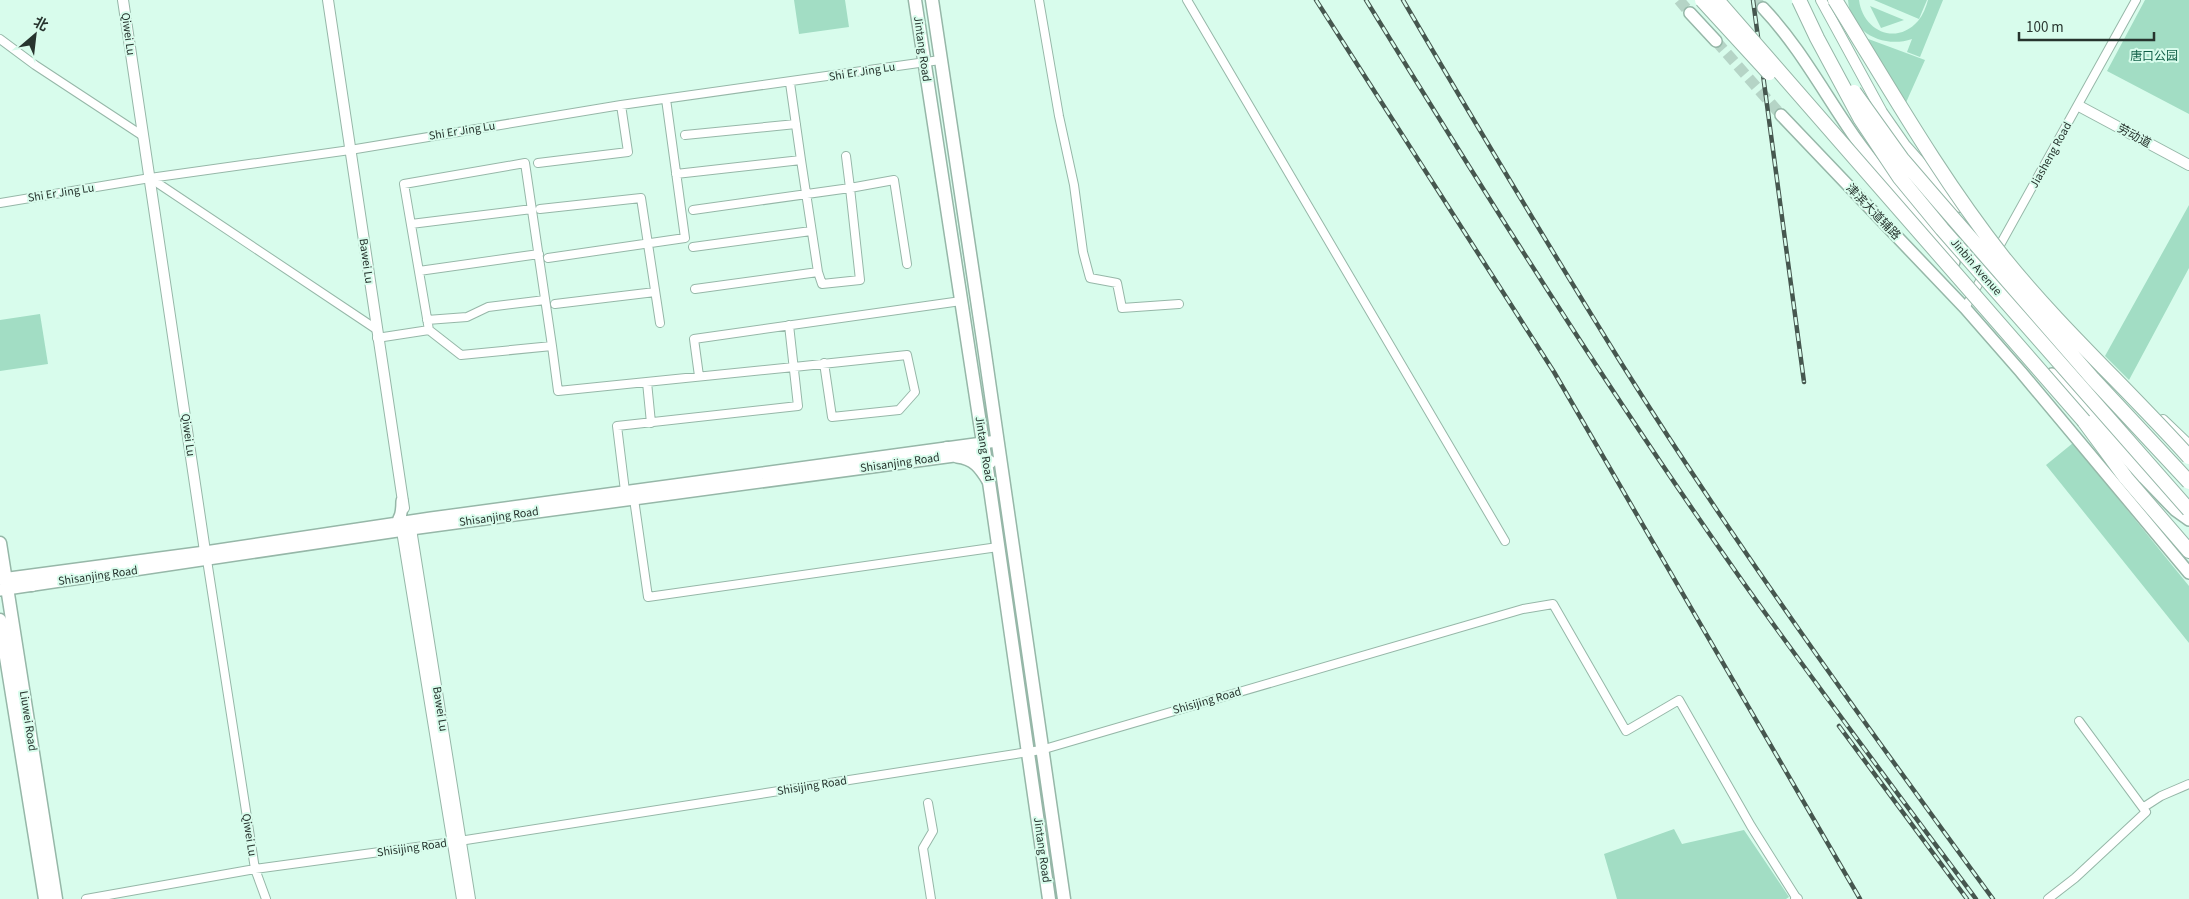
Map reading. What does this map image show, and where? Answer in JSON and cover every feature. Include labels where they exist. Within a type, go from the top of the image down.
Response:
[{"type":"highway","points":[[1702,0],[1805,112],[1883,183]]},
{"type":"highway","points":[[1717,0],[1883,183]]},
{"type":"highway","name":"Jinbin Avenue","points":[[1799,0],[1860,118],[1900,178],[1942,229],[2189,510]]},
{"type":"highway","points":[[1835,0],[1902,112],[1957,194],[2002,256],[2031,290],[2189,457]]},
{"type":"highway","points":[[1828,57],[1902,159],[2094,379],[2189,482]]},
{"type":"highway","name":"Jinbin Avenue","points":[[1883,183],[2084,421],[2189,537]]},
{"type":"highway","points":[[2084,421],[2126,478],[2189,551]]},
{"type":"main road","name":"Jintang Road","points":[[915,0],[962,301],[982,451],[989,482],[1049,899]]},
{"type":"main road","name":"Jintang Road","points":[[932,0],[1064,899]]},
{"type":"main road","name":"Jinbin Avenue","points":[[1762,8],[1778,25],[1800,54],[1883,183]]},
{"type":"main road","points":[[1690,13],[1716,41]]},
{"type":"main road","name":"津滨大道辅路","points":[[1781,116],[1965,308],[2046,401],[2189,573]]},
{"type":"main road","points":[[1883,183],[2144,478],[2175,510],[2189,520]]},
{"type":"main road","points":[[947,452],[982,451],[997,445]]},
{"type":"main road","points":[[982,451],[1002,480]]},
{"type":"main road","name":"Shisanjing Road","points":[[32,585],[404,526],[947,452],[974,462],[981,468],[989,482]]},
{"type":"main road","name":"Shisanjing Road","points":[[3,581],[382,534],[431,518],[630,495]]},
{"type":"main road","points":[[402,501],[414,514],[431,518]]},
{"type":"main road","points":[[402,501],[404,526]]},
{"type":"main road","name":"Liuwei Road","points":[[0,543],[3,581],[56,899]]},
{"type":"main road","points":[[3,581],[32,585]]},
{"type":"main road","name":"Liuwei Road","points":[[0,620],[45,899]]},
{"type":"street","name":"Qiwei Lu","points":[[123,0],[255,869],[266,899]]},
{"type":"street","name":"Bawei Lu","points":[[328,0],[402,501]]},
{"type":"street","points":[[1040,0],[1059,116],[1074,185],[1083,252],[1090,278],[1118,283],[1122,308],[1180,304]]},
{"type":"street","points":[[1187,0],[1505,541]]},
{"type":"street","points":[[1821,0],[1882,112],[1905,145],[1933,178],[2000,247],[2101,358],[2189,445]]},
{"type":"street","name":"Jiasheng Road","points":[[1965,308],[2079,106],[2136,0]]},
{"type":"street","points":[[0,39],[35,65],[143,136]]},
{"type":"street","name":"Shi Er Jing Lu","points":[[0,203],[150,178],[350,150],[621,105],[790,83],[940,60]]},
{"type":"street","points":[[790,83],[811,231],[822,284],[860,280],[846,156]]},
{"type":"street","points":[[548,258],[685,238],[666,99]]},
{"type":"street","points":[[538,163],[628,152],[621,105]]},
{"type":"street","name":"劳动道","points":[[2079,106],[2189,165]]},
{"type":"street","points":[[685,135],[796,124]]},
{"type":"street","points":[[676,174],[801,160]]},
{"type":"street","points":[[552,346],[461,355],[429,330],[404,184],[525,163],[536,209],[539,254],[545,300],[552,346],[558,391],[824,363],[907,355],[914,392],[898,410],[832,417],[824,363]]},
{"type":"street","points":[[150,178],[376,333],[429,330]]},
{"type":"street","points":[[693,210],[806,196],[894,180],[906,264]]},
{"type":"street","points":[[411,224],[641,198],[660,323]]},
{"type":"street","points":[[693,247],[811,231]]},
{"type":"street","points":[[419,270],[539,254]]},
{"type":"street","points":[[695,289],[818,272]]},
{"type":"street","points":[[555,304],[656,292]]},
{"type":"street","points":[[427,320],[467,317],[488,307],[545,300]]},
{"type":"street","points":[[700,376],[694,339],[962,301]]},
{"type":"street","points":[[789,325],[798,406],[617,426],[648,597],[998,547]]},
{"type":"street","points":[[647,382],[651,422]]},
{"type":"street","name":"Bawei Lu","points":[[404,526],[457,842],[470,899]]},
{"type":"street","name":"Shisijing Road","points":[[86,899],[255,869],[457,842],[1041,750],[1523,609],[1553,604],[1626,731],[1678,700],[1751,826],[1797,899]]},
{"type":"street","points":[[2048,899],[2075,878],[2146,812],[2079,721]]},
{"type":"street","points":[[2144,807],[2161,796],[2189,784]]},
{"type":"street","points":[[928,803],[933,831],[923,848],[931,899]]},
{"type":"street","name":"Bawei Lu","points":[[457,842],[462,899]]},
{"type":"green space","points":[[794,0],[845,0],[849,27],[799,34]]},
{"type":"green space","points":[[1848,0],[1859,0],[1867,20],[1882,32],[1891,34],[1909,29],[1918,21],[1928,0],[1943,0],[1920,57],[1907,52],[1912,39],[1890,42],[1870,35],[1861,29],[1850,11]]},
{"type":"green space","points":[[1874,0],[1927,0],[1919,19]]},
{"type":"green space","name":"唐口公园","points":[[2145,0],[2189,0],[2189,114],[2107,71]]},
{"type":"green space","points":[[1870,6],[1904,20],[1881,28]]},
{"type":"green space","points":[[1863,37],[1925,60],[1904,107]]},
{"type":"green space","points":[[2189,205],[2189,268],[2129,380],[2105,356]]},
{"type":"green space","points":[[40,314],[48,364],[0,371],[0,320]]},
{"type":"green space","points":[[2073,443],[2189,586],[2189,643],[2046,465]]},
{"type":"green space","points":[[1674,829],[1682,844],[1744,830],[1789,897],[1786,899],[1617,899],[1604,854]]},
{"type":"tunnel","points":[[1679,0],[1690,13]]},
{"type":"tunnel","points":[[1755,0],[1763,8]]},
{"type":"tunnel","points":[[1716,41],[1781,115]]},
{"type":"railway","points":[[1316,0],[1554,372],[1860,899]]},
{"type":"railway","points":[[1366,0],[1550,294],[1645,439],[1743,582],[1976,899]]},
{"type":"railway","points":[[1403,0],[1484,138],[1623,366],[1711,502],[1803,636],[1993,899]]},
{"type":"railway","points":[[1753,0],[1804,382]]},
{"type":"railway","points":[[1839,726],[1967,899]]}]
